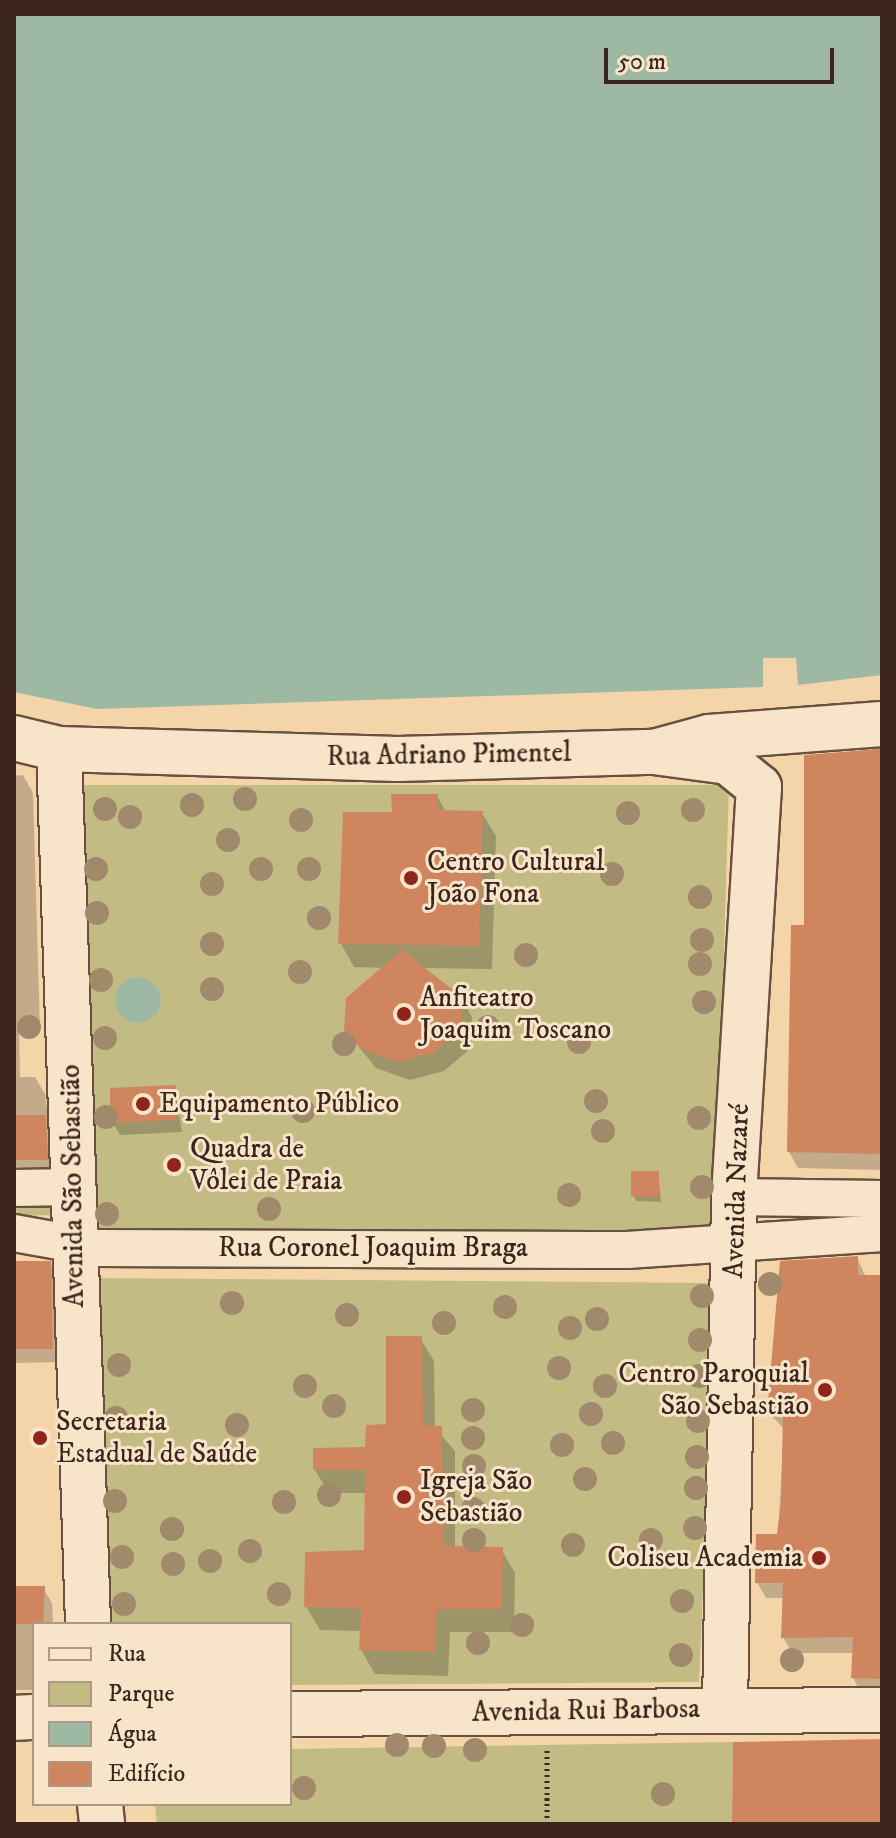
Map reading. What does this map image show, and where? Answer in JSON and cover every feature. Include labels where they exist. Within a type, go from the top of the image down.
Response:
[{"type":"street","name":"Rua Adriano Pimentel","points":[[14,738],[59,749],[398,759],[654,752],[709,737],[882,724]]},
{"type":"street","name":"Avenida São Sebastião","points":[[59,749],[88,1622]]},
{"type":"street","name":"Avenida Nazaré","points":[[654,752],[728,762],[759,787],[734,1197],[725,1710]]},
{"type":"street","points":[[14,1188],[74,1187]]},
{"type":"street","points":[[734,1197],[882,1199]]},
{"type":"street","name":"Rua Coronel Joaquim Braga","points":[[14,1233],[74,1243],[627,1250],[882,1233]]},
{"type":"street","name":"Avenida Rui Barbosa","points":[[292,1714],[882,1710]]},
{"type":"path","points":[[547,1711],[547,1824]]},
{"type":"green space","points":[[80,785],[729,785],[715,1238],[92,1236]]},
{"type":"green space","points":[[14,1198],[52,1198],[52,1215],[14,1216]]},
{"type":"green space","points":[[91,1278],[716,1283],[699,1682],[292,1685],[292,1622],[102,1622]]},
{"type":"green space","points":[[733,1742],[732,1824],[157,1824],[155,1806],[292,1806],[292,1749]]},
{"type":"water","points":[[14,14],[882,14],[882,675],[798,685],[796,658],[763,658],[763,687],[97,709],[14,692]]},
{"type":"water","points":[[138,977],[154,984],[161,1000],[154,1016],[138,1023],[122,1016],[115,1000],[122,984]]},
{"type":"building","points":[[882,749],[882,1154],[787,1152],[791,925],[804,925],[804,755]]},
{"type":"building","name":"Centro Cultural João Fona","points":[[391,794],[438,794],[438,810],[483,811],[479,946],[338,944],[343,812],[392,812]]},
{"type":"building","name":"Anfiteatro Joaquim Toscano","points":[[402,950],[462,997],[461,1029],[433,1053],[398,1062],[364,1050],[344,1032],[346,998]]},
{"type":"building","name":"Equipamento Público","points":[[176,1085],[176,1120],[110,1123],[110,1088]]},
{"type":"building","points":[[14,1115],[46,1115],[48,1160],[14,1160]]},
{"type":"building","points":[[631,1171],[659,1171],[659,1197],[631,1196]]},
{"type":"building","points":[[858,1256],[858,1275],[882,1275],[882,1679],[851,1678],[853,1637],[781,1638],[783,1583],[755,1583],[756,1534],[777,1534],[781,1502],[783,1414],[767,1413],[780,1261]]},
{"type":"building","points":[[14,1261],[51,1261],[53,1349],[14,1349]]},
{"type":"building","name":"Igreja São Sebastião","points":[[386,1336],[422,1336],[423,1425],[442,1426],[443,1546],[503,1547],[502,1609],[437,1609],[435,1652],[359,1650],[361,1608],[304,1607],[305,1552],[364,1550],[365,1470],[313,1470],[313,1448],[365,1447],[366,1425],[386,1424]]},
{"type":"building","points":[[14,1586],[45,1586],[43,1622],[14,1624]]},
{"type":"building","points":[[882,1739],[882,1824],[732,1824],[733,1742]]},
{"type":"place","name":"Centro Cultural João Fona","points":[[411,878]]},
{"type":"place","name":"Anfiteatro Joaquim Toscano","points":[[404,1014]]},
{"type":"place","name":"Equipamento Público","points":[[143,1104]]},
{"type":"place","name":"Quadra de Vôlei de Praia","points":[[174,1165]]},
{"type":"place","name":"Centro Paroquial São Sebastião","points":[[825,1390]]},
{"type":"place","name":"Secretaria Estadual de Saúde","points":[[40,1438]]},
{"type":"place","name":"Igreja São Sebastião","points":[[404,1497]]},
{"type":"place","name":"Coliseu Academia","points":[[819,1558]]}]
